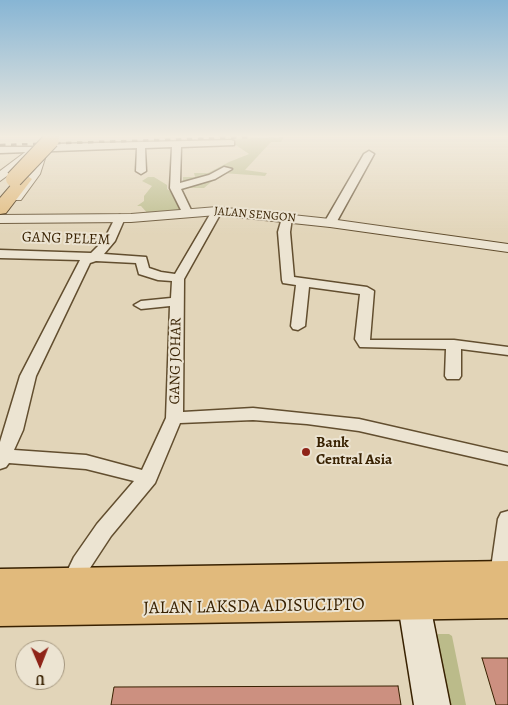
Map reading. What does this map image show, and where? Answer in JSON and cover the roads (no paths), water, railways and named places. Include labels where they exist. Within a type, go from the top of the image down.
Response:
[{"type":"highway","points":[[0,196],[4,179],[13,170]]},
{"type":"highway","points":[[0,209],[31,170]]},
{"type":"main road","name":"JALAN LAKSDA ADISUCIPTO","points":[[0,583],[87,591],[414,604],[505,584]]},
{"type":"main road","name":"JALAN LAKSDA ADISUCIPTO","points":[[0,611],[87,591],[505,584]]},
{"type":"main road","points":[[414,604],[432,705]]},
{"type":"street","points":[[4,179],[21,170],[32,170],[34,174]]},
{"type":"street","points":[[0,219],[34,174],[34,170]]},
{"type":"street","points":[[176,170],[175,188],[187,212]]},
{"type":"street","points":[[175,188],[212,177],[225,170]]},
{"type":"street","points":[[330,223],[360,170]]},
{"type":"street","name":"JALAN SENGON","points":[[0,219],[120,218],[217,211],[330,223],[508,248]]},
{"type":"street","name":"GANG JOHAR","points":[[87,591],[82,563],[104,530],[148,478],[174,418],[176,295],[178,279],[217,211]]},
{"type":"street","points":[[120,218],[109,241],[94,256],[85,261],[32,367],[14,430],[2,459],[86,462],[148,478]]},
{"type":"street","points":[[287,218],[284,232],[288,280],[367,291],[362,339],[365,344],[454,344],[508,352]]},
{"type":"street","name":"GANG PELEM","points":[[0,254],[86,254],[132,258],[142,260],[143,271],[153,272],[158,276],[173,276],[178,279]]},
{"type":"street","points":[[298,326],[303,282]]},
{"type":"street","points":[[141,305],[177,301]]},
{"type":"street","points":[[453,376],[454,344]]},
{"type":"street","points":[[174,418],[253,414],[359,424],[508,459]]},
{"type":"street","points":[[505,584],[508,519]]},
{"type":"place","name":"Bank Central Asia","points":[[306,452]]}]
